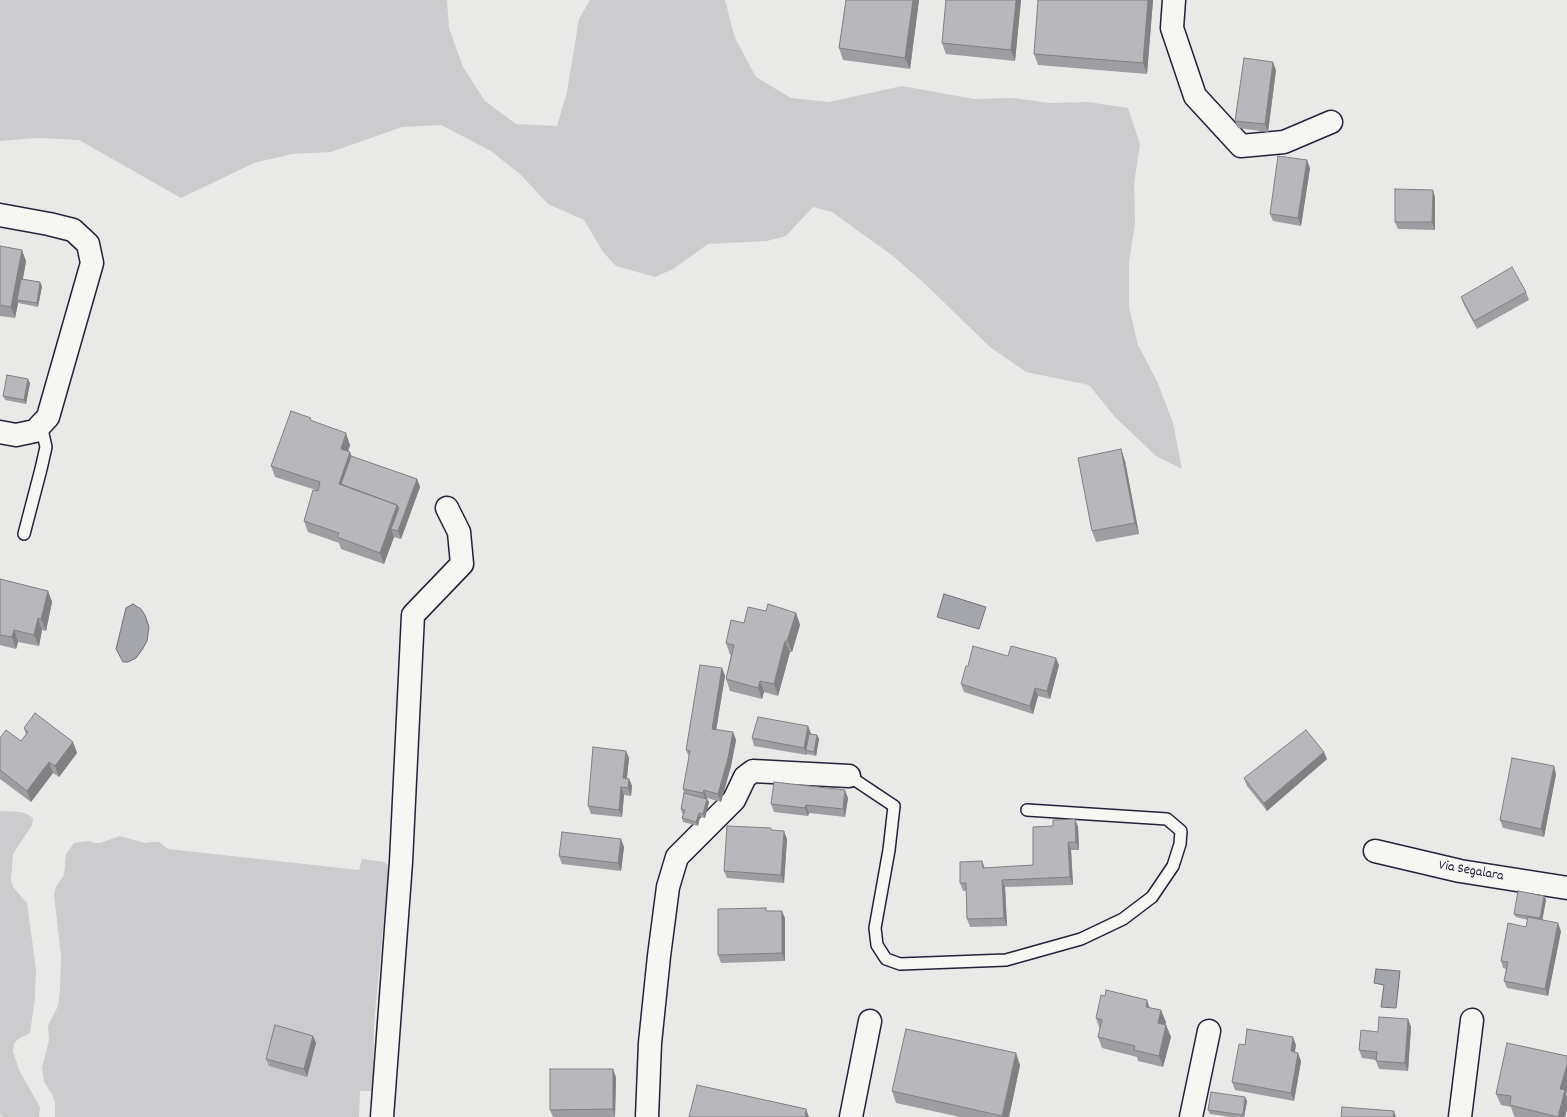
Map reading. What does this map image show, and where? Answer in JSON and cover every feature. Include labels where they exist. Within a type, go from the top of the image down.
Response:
[{"type":"street","points":[[1174,0],[1172,28],[1195,96],[1241,146],[1284,142],[1331,122]]},
{"type":"street","points":[[0,215],[73,230],[88,244],[92,263],[48,417],[35,431],[16,435],[0,432]]},
{"type":"street","points":[[382,1117],[401,862],[413,615],[462,564],[459,532],[447,508]]},
{"type":"street","points":[[647,1117],[650,1043],[659,956],[668,887],[677,857],[734,800],[745,777],[753,771],[849,776]]},
{"type":"street","name":"Via Segalara","points":[[1375,851],[1460,871],[1567,888]]},
{"type":"street","points":[[1460,1117],[1472,1020]]},
{"type":"street","points":[[851,1117],[870,1021]]},
{"type":"street","points":[[1191,1117],[1209,1031]]},
{"type":"lane","points":[[24,534],[42,469],[46,447],[40,425]]},
{"type":"lane","points":[[849,776],[894,806],[889,850],[875,928],[878,946],[886,958],[900,964],[1006,960],[1081,939],[1123,919],[1152,897],[1173,866],[1180,844],[1181,831],[1167,819],[1027,810]]},
{"type":"shaded area","points":[[0,0],[447,0],[449,28],[463,67],[485,101],[516,124],[557,126],[567,92],[579,19],[590,0],[725,0],[735,38],[756,77],[791,98],[829,102],[902,86],[974,99],[1014,98],[1049,103],[1088,102],[1128,108],[1140,144],[1134,184],[1135,223],[1129,263],[1129,307],[1138,345],[1157,381],[1173,423],[1182,469],[1156,456],[1115,417],[1089,385],[1026,372],[990,347],[925,284],[893,256],[832,212],[813,207],[786,236],[767,241],[708,244],[673,269],[655,277],[616,266],[603,252],[584,220],[548,204],[521,175],[491,151],[441,125],[402,127],[331,152],[292,154],[254,163],[181,198],[79,140],[38,138],[0,141]]},
{"type":"shaded area","points":[[944,594],[986,607],[979,629],[937,617]]},
{"type":"shaded area","points":[[133,604],[141,609],[145,615],[149,627],[147,641],[136,658],[128,662],[123,662],[116,649],[126,608]]},
{"type":"shaded area","points":[[0,811],[20,812],[33,818],[32,825],[13,854],[11,880],[13,887],[27,903],[36,969],[35,998],[30,1033],[18,1039],[14,1044],[13,1052],[20,1072],[40,1107],[39,1117],[2,1117],[0,1114]]},
{"type":"shaded area","points":[[120,836],[145,843],[159,842],[168,849],[359,870],[362,859],[384,862],[389,866],[374,1024],[373,1091],[360,1091],[359,1117],[55,1117],[55,1102],[52,1094],[44,1082],[42,1068],[49,1040],[48,1026],[58,1006],[60,991],[61,956],[54,894],[56,887],[64,875],[66,854],[74,843],[88,841],[100,843]]},
{"type":"shaded area","points":[[1376,969],[1400,971],[1396,1008],[1381,1007],[1384,985],[1374,983]]},
{"type":"building","points":[[846,0],[913,0],[905,58],[839,48]]},
{"type":"building","points":[[946,0],[1016,0],[1011,50],[942,43]]},
{"type":"building","points":[[1038,0],[1148,0],[1143,63],[1034,54]]},
{"type":"building","points":[[1244,58],[1273,62],[1265,124],[1235,121]]},
{"type":"building","points":[[1278,156],[1307,160],[1298,218],[1270,214]]},
{"type":"building","points":[[1395,189],[1433,190],[1432,222],[1395,222]]},
{"type":"building","points":[[0,246],[22,250],[11,307],[0,305]]},
{"type":"building","points":[[1512,267],[1526,292],[1474,321],[1461,297]]},
{"type":"building","points":[[21,279],[40,282],[37,303],[17,300]]},
{"type":"building","points":[[7,375],[28,379],[24,400],[3,396]]},
{"type":"building","points":[[291,411],[311,418],[310,420],[346,433],[341,449],[350,452],[339,484],[397,505],[380,553],[337,537],[339,533],[304,521],[313,490],[318,491],[320,482],[271,466]]},
{"type":"building","points":[[1121,449],[1135,523],[1092,531],[1078,458]]},
{"type":"building","points":[[351,456],[417,479],[398,531],[391,529],[399,508],[397,505],[341,484]]},
{"type":"building","points":[[0,579],[48,591],[41,619],[38,618],[34,635],[14,630],[12,637],[0,635]]},
{"type":"building","points":[[768,604],[796,613],[787,641],[785,641],[774,684],[760,681],[758,688],[726,679],[734,645],[726,643],[731,620],[744,623],[748,607],[766,611]]},
{"type":"building","points":[[973,646],[1008,656],[1011,646],[1056,658],[1047,691],[1035,688],[1030,706],[961,684],[966,666],[968,666]]},
{"type":"building","points":[[700,665],[722,668],[712,729],[733,732],[728,758],[718,794],[704,790],[703,793],[683,789],[690,751],[686,750]]},
{"type":"building","points":[[35,713],[73,742],[55,766],[49,762],[27,791],[0,770],[0,738],[6,730],[21,741],[28,732],[24,728]]},
{"type":"building","points":[[758,717],[808,726],[804,748],[752,738]]},
{"type":"building","points":[[1306,730],[1324,752],[1264,803],[1244,778]]},
{"type":"building","points":[[809,734],[817,735],[814,752],[806,750]]},
{"type":"building","points":[[593,747],[626,751],[623,778],[629,779],[628,788],[621,787],[619,810],[588,806]]},
{"type":"building","points":[[1512,758],[1554,766],[1541,829],[1500,820]]},
{"type":"building","points":[[774,782],[845,790],[843,809],[806,805],[805,808],[771,804]]},
{"type":"building","points":[[684,793],[707,799],[703,814],[699,813],[696,822],[682,818],[685,810],[681,809]]},
{"type":"building","points":[[1075,819],[1076,842],[1068,842],[1070,877],[1002,880],[1004,918],[967,919],[966,883],[960,883],[960,862],[982,861],[983,868],[1033,865],[1033,827],[1053,826],[1053,820]]},
{"type":"building","points":[[727,826],[771,828],[771,830],[784,831],[781,875],[724,871]]},
{"type":"building","points":[[562,832],[621,839],[618,863],[559,856]]},
{"type":"building","points":[[1518,891],[1544,896],[1540,918],[1514,914]]},
{"type":"building","points":[[766,908],[766,911],[782,911],[782,953],[718,955],[718,909]]},
{"type":"building","points":[[1528,917],[1558,923],[1545,989],[1504,981],[1508,962],[1501,961],[1508,923],[1526,927]]},
{"type":"building","points":[[1106,990],[1147,1000],[1146,1007],[1161,1010],[1158,1023],[1166,1025],[1159,1056],[1134,1050],[1135,1046],[1098,1037],[1102,1020],[1096,1018],[1101,995],[1105,996]]},
{"type":"building","points":[[1379,1017],[1408,1019],[1405,1063],[1376,1061],[1377,1052],[1359,1050],[1361,1030],[1378,1032]]},
{"type":"building","points":[[275,1025],[313,1036],[304,1069],[266,1059]]},
{"type":"building","points":[[906,1029],[1016,1053],[1002,1116],[892,1091]]},
{"type":"building","points":[[1247,1029],[1293,1037],[1291,1051],[1298,1053],[1291,1093],[1232,1082],[1239,1044],[1245,1045]]},
{"type":"building","points":[[1507,1043],[1567,1056],[1567,1065],[1560,1089],[1565,1090],[1558,1117],[1510,1105],[1511,1096],[1496,1094]]},
{"type":"building","points":[[550,1069],[613,1069],[613,1109],[550,1110]]},
{"type":"building","points":[[697,1085],[806,1109],[805,1117],[689,1117]]},
{"type":"building","points":[[1211,1092],[1245,1097],[1243,1115],[1208,1110]]},
{"type":"building","points":[[1342,1107],[1394,1111],[1393,1117],[1341,1117]]}]
